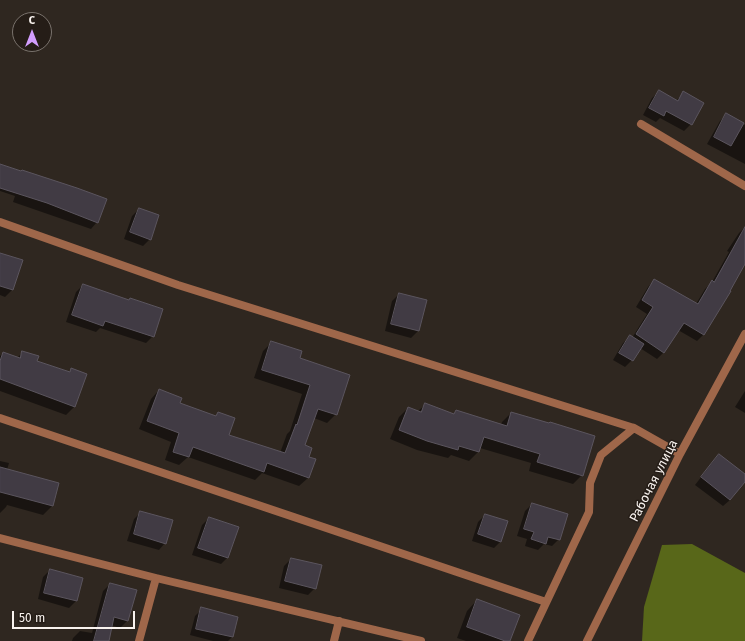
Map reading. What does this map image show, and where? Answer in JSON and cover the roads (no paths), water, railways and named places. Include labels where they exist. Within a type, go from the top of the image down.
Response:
[{"type":"street","points":[[642,124],[745,186]]},
{"type":"street","points":[[0,222],[178,285],[634,428],[680,454]]},
{"type":"street","name":"Рабочая улица","points":[[587,641],[680,454],[745,334]]},
{"type":"street","points":[[0,418],[546,602]]},
{"type":"street","points":[[528,641],[589,512],[590,483],[601,455],[634,428]]},
{"type":"street","points":[[0,538],[156,578],[421,641]]},
{"type":"street","points":[[139,641],[156,578]]},
{"type":"street","points":[[334,641],[339,622]]}]
